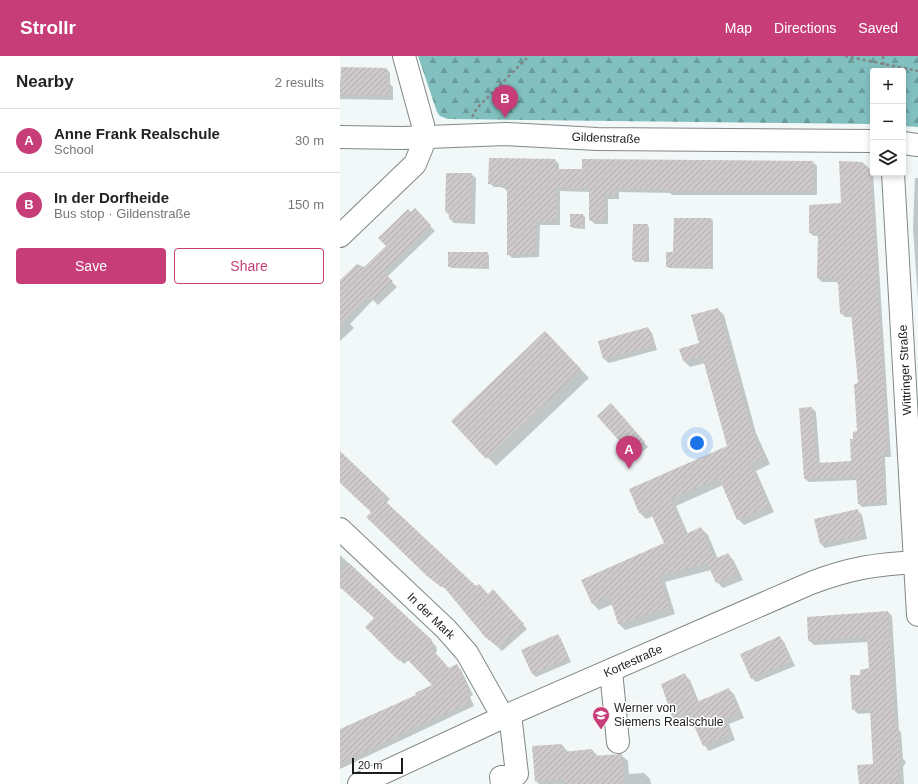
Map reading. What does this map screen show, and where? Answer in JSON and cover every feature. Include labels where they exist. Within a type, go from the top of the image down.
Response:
[{"type":"street","points":[[340,236],[415,164],[422,147],[424,137],[419,108],[404,56]]},
{"type":"street","name":"Gildenstraße","points":[[340,137],[402,138],[506,134],[597,139],[870,141]]},
{"type":"street","points":[[398,179],[402,138]]},
{"type":"street","points":[[906,143],[918,145]]},
{"type":"street","name":"Wittringer Straße","points":[[893,176],[911,357],[918,615]]},
{"type":"street","name":"In der Mark","points":[[340,529],[446,629],[468,653],[506,716]]},
{"type":"street","name":"Kortestraße","points":[[359,784],[506,716],[811,583],[839,572],[864,566],[916,562]]},
{"type":"street","points":[[611,671],[618,742]]},
{"type":"street","points":[[502,784],[501,777],[517,774],[506,716]]},
{"type":"path","points":[[467,136],[469,122],[477,108],[529,56]]},
{"type":"path","points":[[845,56],[918,71]]},
{"type":"path","points":[[883,56],[884,68]]},
{"type":"green space","points":[[418,56],[918,56],[918,127],[906,126],[906,68],[870,68],[870,124],[448,119],[440,116],[437,112]]},
{"type":"building","points":[[341,67],[386,68],[386,81],[389,81],[389,95],[340,95]]},
{"type":"building","points":[[489,158],[555,159],[555,169],[582,169],[582,159],[813,161],[813,191],[666,191],[666,189],[616,188],[615,195],[604,195],[605,220],[589,220],[589,188],[556,187],[556,221],[536,221],[535,253],[507,255],[507,187],[502,188],[502,184],[488,184]]},
{"type":"building","points":[[839,161],[862,162],[870,169],[888,453],[882,454],[884,502],[858,504],[856,476],[804,479],[799,408],[812,407],[817,463],[851,461],[850,439],[853,439],[853,432],[857,431],[854,384],[858,383],[851,313],[840,314],[838,281],[834,281],[834,278],[817,278],[818,233],[809,233],[809,205],[841,203]]},
{"type":"building","points":[[446,173],[472,173],[471,220],[449,219],[449,208],[445,212]]},
{"type":"building","points":[[415,208],[431,225],[383,272],[393,281],[372,300],[368,296],[340,324],[340,280],[357,264],[364,267],[386,246],[378,238],[408,209],[411,212]]},
{"type":"building","points":[[570,214],[583,214],[583,227],[570,227]]},
{"type":"building","points":[[674,218],[711,218],[711,267],[666,267],[666,252],[673,252]]},
{"type":"building","points":[[633,224],[648,224],[647,261],[632,260]]},
{"type":"building","points":[[448,252],[488,252],[487,267],[448,267]]},
{"type":"building","points":[[718,308],[750,426],[764,458],[750,464],[769,506],[737,520],[719,478],[670,499],[686,534],[701,527],[715,559],[728,553],[737,573],[716,583],[707,563],[659,576],[669,608],[618,624],[609,596],[592,604],[581,580],[664,543],[649,509],[639,513],[629,489],[727,446],[702,356],[683,361],[679,349],[699,343],[691,315]]},
{"type":"building","points":[[648,327],[653,346],[603,359],[598,341]]},
{"type":"building","points":[[545,331],[581,369],[486,459],[451,421]]},
{"type":"building","points":[[611,403],[645,442],[631,454],[597,416]]},
{"type":"building","points":[[340,451],[386,495],[383,499],[476,586],[479,584],[488,594],[493,589],[524,624],[498,647],[485,637],[443,586],[441,587],[427,576],[366,517],[371,512],[340,483]]},
{"type":"building","points":[[858,509],[863,535],[820,544],[814,519]]},
{"type":"building","points":[[349,563],[432,640],[433,647],[431,648],[449,668],[457,664],[469,691],[466,692],[470,702],[340,763],[340,729],[416,695],[415,693],[432,685],[404,656],[399,661],[365,627],[374,618],[340,587],[340,572]]},
{"type":"building","points":[[888,611],[895,726],[897,726],[899,754],[902,757],[898,763],[899,784],[859,784],[857,765],[873,764],[870,709],[852,710],[850,675],[860,675],[860,670],[869,668],[867,637],[808,641],[807,617]]},
{"type":"building","points":[[558,634],[568,658],[532,674],[521,650]]},
{"type":"building","points":[[780,636],[791,661],[751,679],[740,654]]},
{"type":"building","points":[[685,673],[697,702],[729,688],[739,712],[724,719],[730,734],[703,746],[688,712],[673,719],[661,684]]},
{"type":"building","points":[[562,744],[563,752],[592,749],[593,756],[622,754],[624,784],[565,784],[565,779],[535,782],[532,746]]},
{"type":"place","name":"In der Dorfheide","points":[[505,118]]},
{"type":"place","name":"Anne Frank Realschule","points":[[629,469]]},
{"type":"place","name":"Werner von Siemens Realschule","points":[[601,730]]}]
